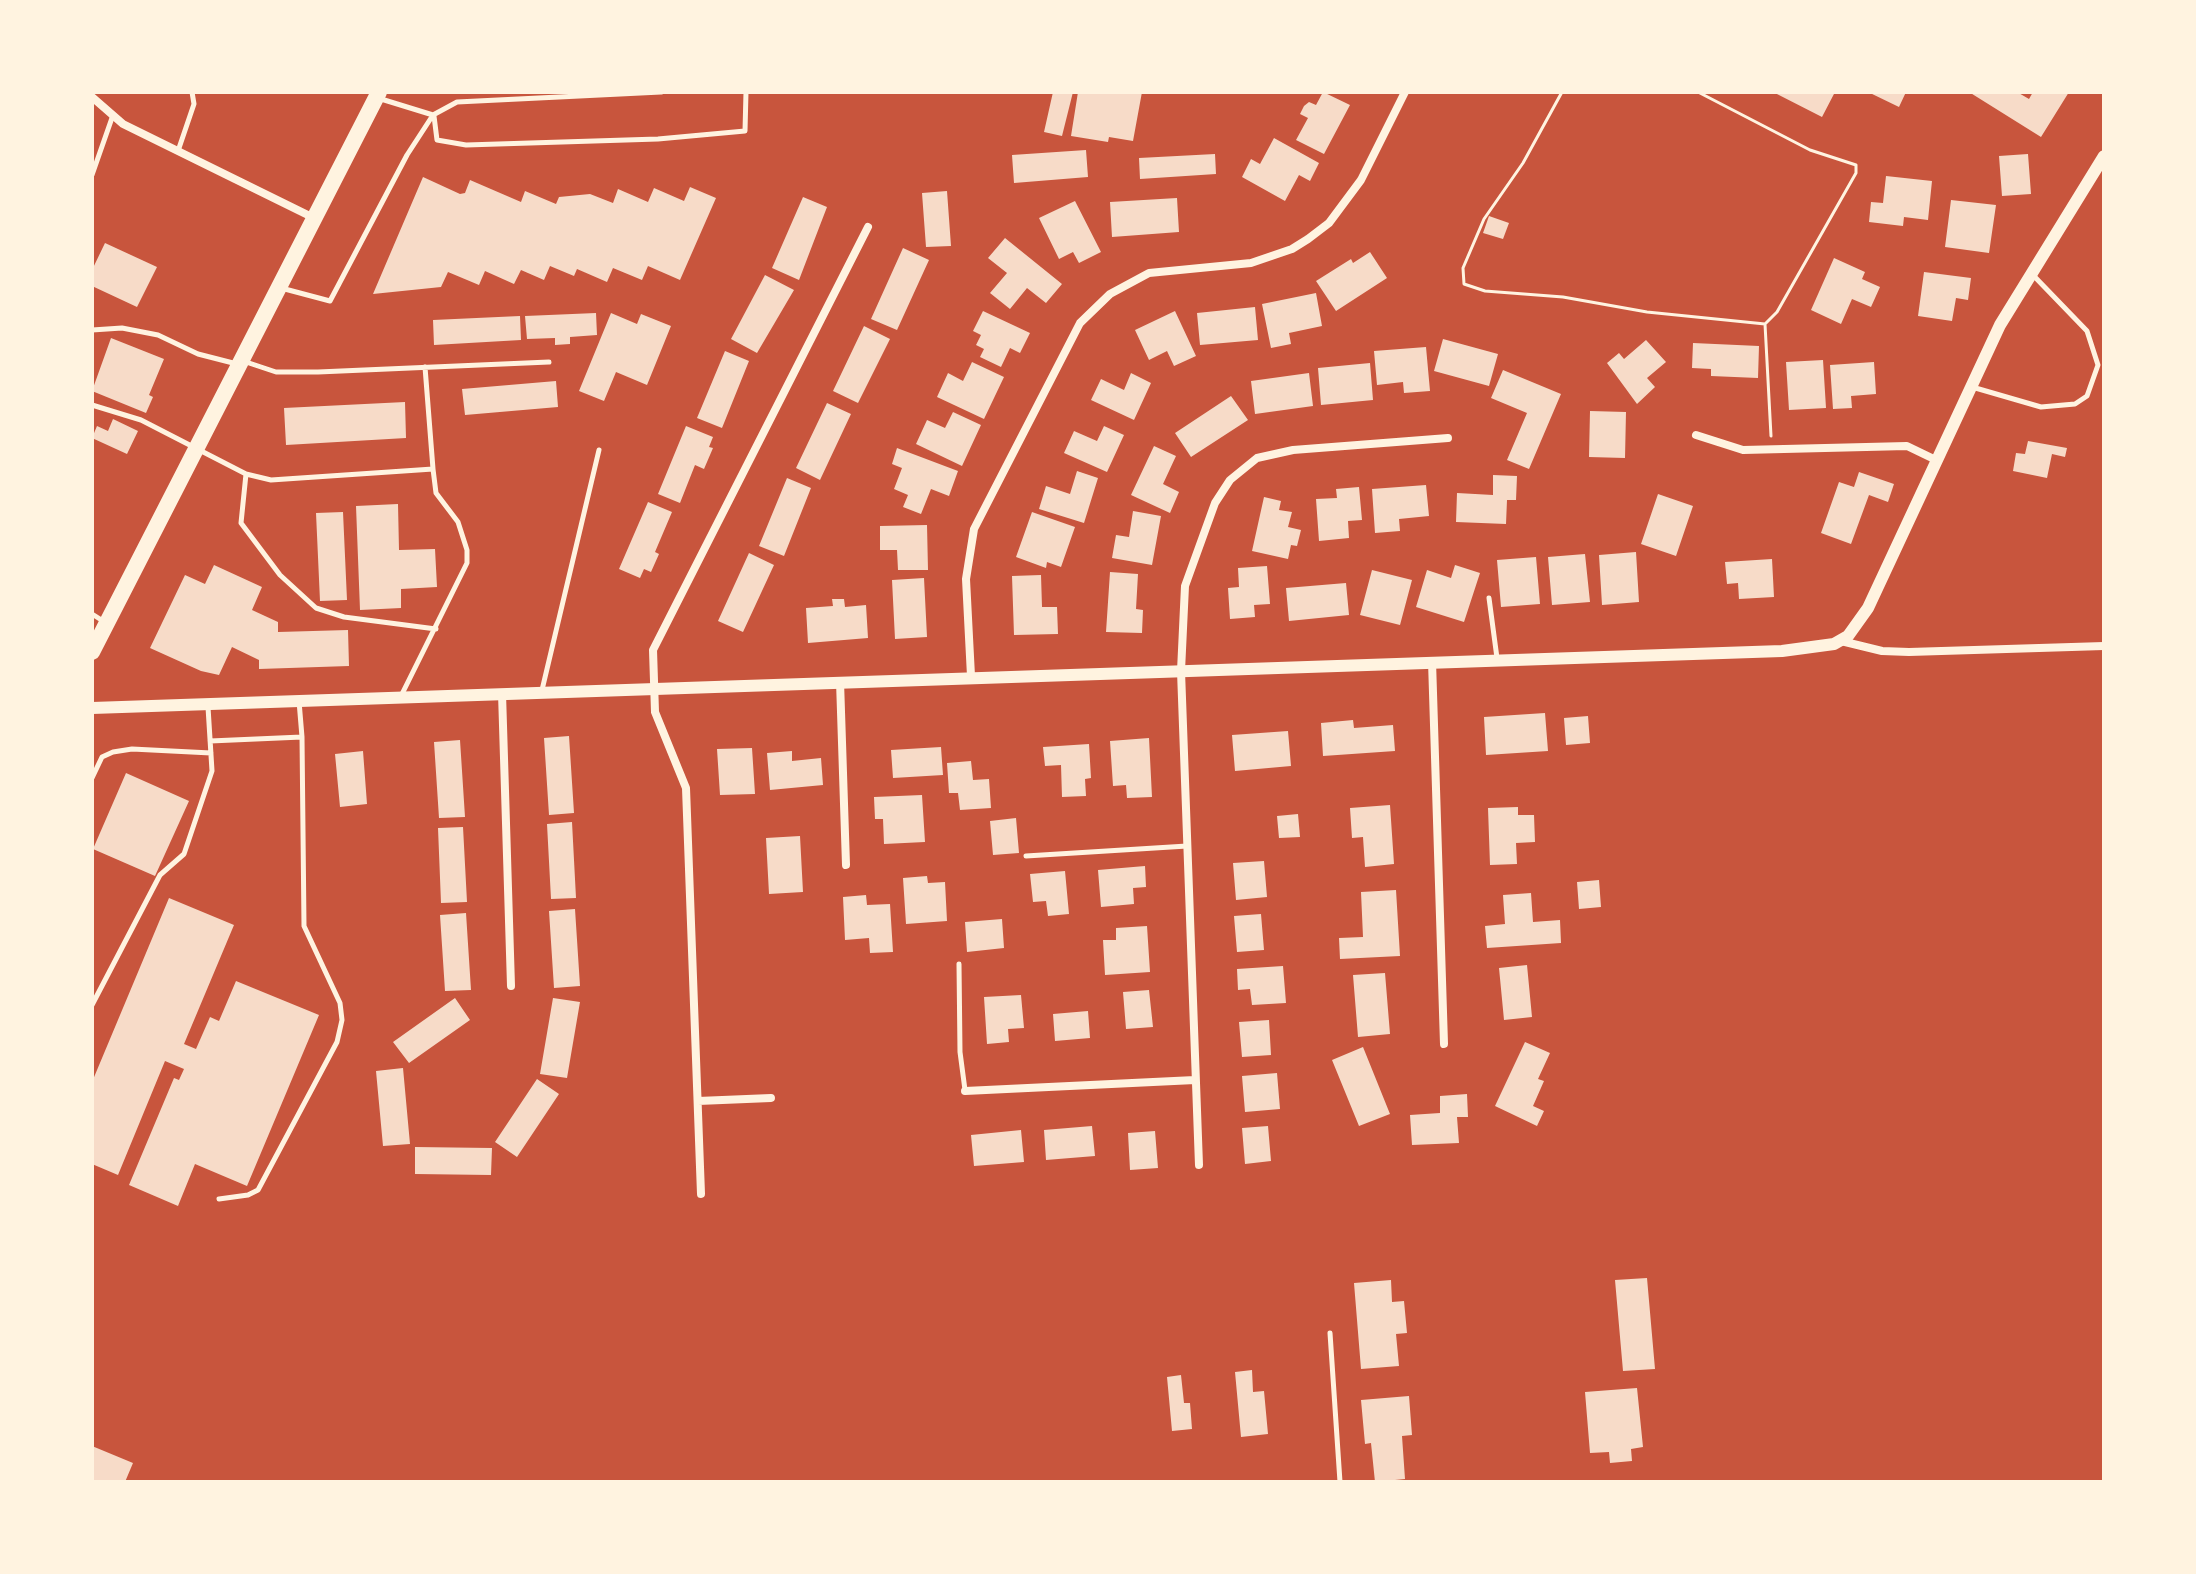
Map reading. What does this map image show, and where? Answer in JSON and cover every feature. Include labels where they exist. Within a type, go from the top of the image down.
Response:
[{"type":"main road","points":[[92,652],[378,95]]},
{"type":"street","points":[[971,676],[966,579],[974,529],[1080,323],[1110,294],[1149,273],[1251,263],[1282,254],[1308,239],[1329,223],[1361,180],[1405,92]]},
{"type":"street","points":[[92,97],[123,124],[314,218]]},
{"type":"street","points":[[1841,641],[1854,629],[1868,608],[1969,386],[2031,272],[2104,156]]},
{"type":"street","points":[[701,1194],[686,788],[655,712],[656,643],[868,227]]},
{"type":"street","points":[[1696,435],[1734,449],[1907,446],[1936,460]]},
{"type":"street","points":[[1199,1165],[1181,671],[1185,586],[1215,503],[1230,480],[1257,458],[1293,450],[1448,438]]},
{"type":"street","points":[[92,708],[1432,660],[1782,651],[1841,641],[1882,651],[1909,652],[2104,646]]},
{"type":"street","points":[[1432,660],[1444,1044]]},
{"type":"street","points":[[840,680],[846,865]]},
{"type":"street","points":[[502,693],[511,986]]},
{"type":"street","points":[[965,1091],[1195,1080]]},
{"type":"street","points":[[698,1101],[771,1098]]},
{"type":"lane","points":[[177,152],[194,104],[192,92]]},
{"type":"lane","points":[[278,288],[330,301],[407,155],[433,115],[457,102],[661,92]]},
{"type":"lane","points":[[433,115],[437,140],[466,145],[658,139],[745,131],[746,92]]},
{"type":"lane","points":[[378,95],[433,115]]},
{"type":"lane","points":[[92,175],[113,115]]},
{"type":"lane","points":[[1969,386],[2041,407],[2075,404],[2087,396],[2098,365],[2087,331],[2031,272]]},
{"type":"lane","points":[[92,330],[122,328],[158,335],[198,354],[276,372],[549,362]]},
{"type":"lane","points":[[400,697],[459,584],[467,550],[458,522],[436,493],[425,367]]},
{"type":"lane","points":[[92,405],[141,420],[246,474],[271,480],[433,469]]},
{"type":"lane","points":[[542,691],[599,450]]},
{"type":"lane","points":[[246,474],[241,523],[280,575],[316,608],[382,624],[436,629]]},
{"type":"lane","points":[[1489,598],[1497,658]]},
{"type":"lane","points":[[92,614],[107,624]]},
{"type":"lane","points":[[219,1199],[235,1198],[258,1190],[337,1042],[342,1020],[340,1003],[304,926],[302,737],[298,700]]},
{"type":"lane","points":[[92,1005],[160,875],[184,854],[212,771],[208,703]]},
{"type":"lane","points":[[210,741],[302,737]]},
{"type":"lane","points":[[92,778],[102,757],[113,752],[132,749],[211,753]]},
{"type":"lane","points":[[1026,856],[1188,846]]},
{"type":"lane","points":[[959,964],[960,1052],[965,1091]]},
{"type":"lane","points":[[1330,1333],[1340,1482]]},
{"type":"path","points":[[1562,92],[1523,163],[1484,219],[1463,268],[1464,284],[1485,291],[1563,297],[1647,312],[1765,324]]},
{"type":"path","points":[[1698,92],[1810,150],[1856,165],[1856,173],[1777,312],[1765,324],[1771,449]]},
{"type":"building","points":[[1053,92],[1073,92],[1062,136],[1044,132]]},
{"type":"building","points":[[1078,92],[1142,92],[1133,141],[1109,137],[1108,142],[1071,136]]},
{"type":"building","points":[[1323,92],[1350,105],[1324,154],[1296,140],[1308,118],[1300,114],[1304,106],[1309,102],[1316,105]]},
{"type":"building","points":[[1773,92],[1835,92],[1822,117]]},
{"type":"building","points":[[1868,92],[1906,92],[1899,107]]},
{"type":"building","points":[[1969,92],[2017,92],[2029,99],[2033,92],[2069,92],[2041,137]]},
{"type":"building","points":[[1274,138],[1319,163],[1310,181],[1299,175],[1285,201],[1242,177],[1251,159],[1260,164]]},
{"type":"building","points":[[1086,150],[1088,177],[1014,183],[1012,155]]},
{"type":"building","points":[[1215,154],[1216,174],[1140,179],[1139,158]]},
{"type":"building","points":[[2028,154],[2031,194],[2002,196],[1999,156]]},
{"type":"building","points":[[1886,176],[1932,181],[1928,220],[1904,217],[1903,226],[1869,222],[1871,202],[1883,203]]},
{"type":"building","points":[[423,177],[460,194],[465,193],[470,180],[521,202],[525,191],[556,204],[559,197],[590,194],[613,203],[618,189],[648,202],[654,188],[684,201],[690,187],[716,198],[680,280],[648,266],[642,280],[613,268],[607,282],[577,269],[574,276],[550,266],[544,280],[521,270],[514,284],[485,271],[479,285],[448,272],[441,287],[373,294]]},
{"type":"building","points":[[947,191],[951,246],[926,247],[922,193]]},
{"type":"building","points":[[803,197],[827,207],[799,280],[772,268]]},
{"type":"building","points":[[1177,198],[1179,232],[1112,237],[1110,202]]},
{"type":"building","points":[[1951,200],[1996,205],[1989,253],[1945,247]]},
{"type":"building","points":[[1075,201],[1101,252],[1079,263],[1073,252],[1059,259],[1039,218]]},
{"type":"building","points":[[1489,216],[1509,223],[1503,239],[1483,233]]},
{"type":"building","points":[[1005,238],[1062,284],[1046,303],[1027,288],[1010,309],[990,293],[1007,273],[988,258]]},
{"type":"building","points":[[105,243],[157,267],[137,307],[92,286],[92,270]]},
{"type":"building","points":[[903,248],[929,260],[897,330],[871,319]]},
{"type":"building","points":[[1370,252],[1387,278],[1336,311],[1316,281],[1351,259],[1353,263]]},
{"type":"building","points":[[1834,258],[1865,272],[1862,279],[1880,287],[1871,307],[1852,299],[1841,324],[1811,310]]},
{"type":"building","points":[[1924,272],[1971,278],[1968,300],[1956,298],[1952,321],[1918,316]]},
{"type":"building","points":[[765,275],[794,290],[757,353],[731,339]]},
{"type":"building","points":[[1316,293],[1322,326],[1289,333],[1291,344],[1271,348],[1262,304]]},
{"type":"building","points":[[1255,307],[1258,340],[1200,345],[1197,313]]},
{"type":"building","points":[[983,311],[1030,333],[1020,353],[1010,348],[1001,367],[980,357],[984,349],[976,345],[981,335],[973,331]]},
{"type":"building","points":[[1175,311],[1196,356],[1174,366],[1167,351],[1149,360],[1135,330]]},
{"type":"building","points":[[596,313],[597,335],[570,337],[570,344],[555,345],[555,338],[527,339],[525,316]]},
{"type":"building","points":[[611,313],[637,324],[641,314],[671,326],[647,385],[616,372],[604,401],[579,391]]},
{"type":"building","points":[[520,316],[521,340],[434,345],[433,320]]},
{"type":"building","points":[[864,326],[890,339],[858,403],[833,391]]},
{"type":"building","points":[[111,338],[164,359],[149,395],[153,397],[146,413],[92,391]]},
{"type":"building","points":[[1443,339],[1498,354],[1489,386],[1434,371]]},
{"type":"building","points":[[1646,340],[1666,362],[1647,378],[1655,387],[1637,404],[1607,363],[1619,353],[1624,359]]},
{"type":"building","points":[[1693,343],[1759,346],[1758,378],[1711,376],[1711,369],[1692,368]]},
{"type":"building","points":[[1426,347],[1430,391],[1404,393],[1403,382],[1377,385],[1374,351]]},
{"type":"building","points":[[725,351],[749,361],[722,428],[697,418]]},
{"type":"building","points":[[1823,360],[1826,408],[1789,410],[1786,362]]},
{"type":"building","points":[[972,362],[1004,377],[984,419],[937,397],[948,373],[963,381]]},
{"type":"building","points":[[1874,362],[1876,394],[1851,396],[1852,408],[1833,409],[1830,365]]},
{"type":"building","points":[[1370,363],[1373,400],[1321,405],[1318,368]]},
{"type":"building","points":[[1503,370],[1561,394],[1529,469],[1507,460],[1527,413],[1491,398]]},
{"type":"building","points":[[1131,373],[1151,383],[1134,420],[1091,400],[1101,379],[1124,390]]},
{"type":"building","points":[[1309,373],[1313,406],[1255,414],[1251,381]]},
{"type":"building","points":[[556,381],[558,407],[465,415],[462,389]]},
{"type":"building","points":[[1231,396],[1248,420],[1191,457],[1175,433]]},
{"type":"building","points":[[405,402],[406,438],[286,445],[284,408]]},
{"type":"building","points":[[827,403],[851,414],[820,480],[796,468]]},
{"type":"building","points":[[1590,411],[1626,412],[1625,458],[1589,457]]},
{"type":"building","points":[[953,412],[981,425],[962,466],[916,444],[927,420],[945,428]]},
{"type":"building","points":[[113,419],[138,431],[127,454],[92,438],[97,426],[108,431]]},
{"type":"building","points":[[686,426],[713,437],[709,447],[713,448],[704,469],[695,465],[680,503],[658,494]]},
{"type":"building","points":[[1104,426],[1124,435],[1107,472],[1064,453],[1074,431],[1097,441]]},
{"type":"building","points":[[2028,441],[2067,448],[2065,457],[2052,454],[2047,478],[2013,471],[2016,453],[2025,454]]},
{"type":"building","points":[[1154,446],[1176,456],[1163,484],[1179,492],[1170,513],[1131,495]]},
{"type":"building","points":[[897,448],[958,471],[949,496],[931,489],[921,514],[903,507],[908,495],[894,489],[902,468],[892,464]]},
{"type":"building","points":[[1077,471],[1098,478],[1084,523],[1039,509],[1046,486],[1070,494]]},
{"type":"building","points":[[1859,472],[1894,484],[1888,502],[1869,495],[1851,544],[1821,533],[1839,482],[1854,487]]},
{"type":"building","points":[[1493,475],[1517,476],[1516,500],[1507,500],[1506,524],[1456,522],[1457,493],[1493,495]]},
{"type":"building","points":[[787,478],[811,488],[784,556],[759,546]]},
{"type":"building","points":[[1426,485],[1429,516],[1399,519],[1400,531],[1375,533],[1372,489]]},
{"type":"building","points":[[1359,487],[1362,520],[1348,521],[1349,538],[1319,541],[1316,499],[1337,498],[1336,489]]},
{"type":"building","points":[[1658,494],[1693,506],[1676,556],[1641,544]]},
{"type":"building","points":[[1264,497],[1281,501],[1279,510],[1292,512],[1288,527],[1301,530],[1297,546],[1291,545],[1288,559],[1252,551]]},
{"type":"building","points":[[648,502],[672,512],[655,552],[659,554],[651,572],[644,569],[640,578],[619,569]]},
{"type":"building","points":[[398,504],[399,550],[435,549],[437,587],[401,589],[401,608],[360,610],[356,506]]},
{"type":"building","points":[[1133,511],[1161,516],[1152,565],[1112,558],[1116,535],[1129,537]]},
{"type":"building","points":[[343,512],[347,600],[320,601],[316,513]]},
{"type":"building","points":[[1032,512],[1075,527],[1061,567],[1047,562],[1046,568],[1016,557]]},
{"type":"building","points":[[927,525],[928,570],[898,570],[897,550],[880,550],[880,526]]},
{"type":"building","points":[[1636,552],[1639,602],[1602,605],[1599,555]]},
{"type":"building","points":[[749,553],[774,565],[743,632],[718,621]]},
{"type":"building","points":[[1585,554],[1590,602],[1552,605],[1548,557]]},
{"type":"building","points":[[1536,557],[1540,604],[1501,607],[1497,560]]},
{"type":"building","points":[[1772,559],[1774,597],[1739,599],[1738,583],[1727,584],[1725,562]]},
{"type":"building","points":[[214,565],[262,587],[252,610],[278,622],[278,632],[348,630],[349,666],[259,669],[259,660],[232,647],[219,675],[201,671],[150,648],[185,575],[205,584]]},
{"type":"building","points":[[1455,565],[1480,573],[1464,622],[1416,607],[1427,570],[1451,578]]},
{"type":"building","points":[[1267,566],[1270,604],[1254,605],[1255,617],[1230,619],[1228,588],[1239,587],[1238,568]]},
{"type":"building","points":[[1372,570],[1412,580],[1400,625],[1360,615]]},
{"type":"building","points":[[1110,572],[1138,574],[1136,609],[1143,610],[1142,633],[1106,632]]},
{"type":"building","points":[[1041,575],[1042,607],[1057,607],[1058,634],[1014,635],[1012,576]]},
{"type":"building","points":[[924,578],[927,637],[895,639],[892,580]]},
{"type":"building","points":[[1346,583],[1349,615],[1289,621],[1286,588]]},
{"type":"building","points":[[832,599],[844,599],[845,607],[866,605],[868,638],[808,643],[806,608],[833,606]]},
{"type":"building","points":[[1545,713],[1548,751],[1486,755],[1484,717]]},
{"type":"building","points":[[1588,716],[1590,743],[1566,745],[1564,718]]},
{"type":"building","points":[[1353,720],[1354,728],[1393,725],[1395,751],[1323,756],[1321,723]]},
{"type":"building","points":[[1288,731],[1291,766],[1235,771],[1232,735]]},
{"type":"building","points":[[569,736],[574,813],[549,815],[544,738]]},
{"type":"building","points":[[1149,738],[1152,797],[1127,798],[1126,785],[1113,786],[1110,741]]},
{"type":"building","points":[[460,740],[465,817],[439,818],[434,742]]},
{"type":"building","points":[[1089,744],[1091,778],[1085,779],[1086,796],[1062,797],[1061,765],[1045,766],[1043,747]]},
{"type":"building","points":[[941,747],[943,775],[893,778],[891,750]]},
{"type":"building","points":[[752,748],[755,794],[720,795],[717,749]]},
{"type":"building","points":[[363,751],[367,804],[340,807],[335,754]]},
{"type":"building","points":[[792,751],[792,761],[821,758],[823,785],[770,790],[767,753]]},
{"type":"building","points":[[971,761],[973,780],[989,779],[991,808],[960,810],[958,793],[949,793],[947,763]]},
{"type":"building","points":[[126,773],[189,801],[155,876],[93,849]]},
{"type":"building","points":[[922,795],[925,842],[884,844],[883,819],[875,819],[874,797]]},
{"type":"building","points":[[1390,805],[1394,864],[1365,867],[1363,837],[1352,838],[1350,808]]},
{"type":"building","points":[[1518,807],[1518,815],[1534,815],[1535,842],[1516,843],[1517,864],[1490,865],[1488,808]]},
{"type":"building","points":[[1298,814],[1300,837],[1279,838],[1277,816]]},
{"type":"building","points":[[1016,818],[1019,853],[993,855],[990,821]]},
{"type":"building","points":[[572,822],[576,898],[551,899],[547,824]]},
{"type":"building","points":[[463,827],[467,902],[441,903],[438,828]]},
{"type":"building","points":[[800,836],[803,892],[769,894],[766,838]]},
{"type":"building","points":[[1264,861],[1267,897],[1236,900],[1233,863]]},
{"type":"building","points":[[1145,866],[1146,887],[1133,888],[1134,904],[1101,907],[1098,870]]},
{"type":"building","points":[[1065,871],[1069,914],[1048,916],[1046,901],[1033,902],[1030,874]]},
{"type":"building","points":[[927,876],[928,883],[945,882],[947,921],[906,924],[903,878]]},
{"type":"building","points":[[1599,880],[1601,907],[1579,909],[1577,882]]},
{"type":"building","points":[[1396,890],[1400,956],[1340,959],[1339,938],[1363,937],[1361,892]]},
{"type":"building","points":[[1531,893],[1533,922],[1560,920],[1561,943],[1487,948],[1485,926],[1505,924],[1503,895]]},
{"type":"building","points":[[866,895],[867,905],[890,904],[893,952],[870,953],[869,938],[845,940],[843,897]]},
{"type":"building","points":[[169,898],[234,925],[184,1044],[196,1049],[210,1017],[219,1021],[236,981],[319,1015],[247,1186],[195,1164],[178,1206],[129,1185],[174,1078],[179,1080],[184,1069],[165,1061],[118,1175],[92,1164],[92,1082]]},
{"type":"building","points":[[575,909],[580,986],[554,988],[549,911]]},
{"type":"building","points":[[466,913],[471,990],[445,991],[440,915]]},
{"type":"building","points":[[1261,914],[1264,950],[1237,952],[1234,916]]},
{"type":"building","points":[[1002,919],[1004,948],[967,952],[965,922]]},
{"type":"building","points":[[1147,926],[1150,972],[1105,975],[1103,940],[1116,940],[1116,928]]},
{"type":"building","points":[[1527,965],[1532,1017],[1504,1020],[1499,968]]},
{"type":"building","points":[[1283,966],[1286,1003],[1252,1005],[1250,989],[1238,990],[1237,969]]},
{"type":"building","points":[[1385,973],[1390,1034],[1358,1037],[1353,975]]},
{"type":"building","points":[[1149,990],[1153,1027],[1126,1029],[1123,992]]},
{"type":"building","points":[[1021,995],[1024,1028],[1008,1029],[1009,1042],[987,1044],[984,997]]},
{"type":"building","points":[[455,998],[470,1020],[409,1063],[393,1042]]},
{"type":"building","points":[[553,998],[580,1002],[567,1078],[540,1074]]},
{"type":"building","points":[[1088,1011],[1090,1038],[1055,1041],[1053,1014]]},
{"type":"building","points":[[1269,1020],[1271,1055],[1242,1057],[1239,1022]]},
{"type":"building","points":[[1525,1042],[1550,1053],[1538,1079],[1544,1081],[1533,1106],[1544,1111],[1537,1126],[1495,1106]]},
{"type":"building","points":[[1363,1047],[1390,1114],[1359,1126],[1332,1060]]},
{"type":"building","points":[[403,1068],[410,1144],[383,1146],[376,1071]]},
{"type":"building","points":[[1277,1073],[1280,1109],[1245,1112],[1242,1076]]},
{"type":"building","points":[[537,1079],[559,1094],[517,1157],[495,1142]]},
{"type":"building","points":[[1467,1094],[1468,1117],[1457,1117],[1459,1143],[1412,1145],[1410,1115],[1440,1113],[1440,1096]]},
{"type":"building","points":[[1092,1126],[1095,1156],[1046,1160],[1044,1130]]},
{"type":"building","points":[[1268,1126],[1271,1161],[1245,1164],[1242,1128]]},
{"type":"building","points":[[1021,1130],[1024,1162],[974,1166],[971,1135]]},
{"type":"building","points":[[1155,1131],[1158,1168],[1130,1170],[1128,1133]]},
{"type":"building","points":[[415,1147],[492,1148],[491,1175],[415,1174]]},
{"type":"building","points":[[1647,1278],[1655,1369],[1623,1371],[1615,1280]]},
{"type":"building","points":[[1391,1280],[1392,1302],[1404,1301],[1407,1333],[1396,1334],[1399,1366],[1361,1369],[1354,1283]]},
{"type":"building","points":[[1252,1370],[1253,1392],[1264,1391],[1268,1434],[1241,1437],[1235,1372]]},
{"type":"building","points":[[1181,1375],[1184,1403],[1190,1403],[1192,1429],[1172,1431],[1167,1377]]},
{"type":"building","points":[[1637,1388],[1643,1447],[1631,1449],[1632,1461],[1610,1463],[1609,1452],[1590,1453],[1585,1392]]},
{"type":"building","points":[[1409,1396],[1412,1435],[1402,1436],[1405,1479],[1375,1482],[1371,1443],[1365,1444],[1361,1400]]},
{"type":"building","points":[[92,1446],[133,1463],[125,1482],[92,1482]]}]
